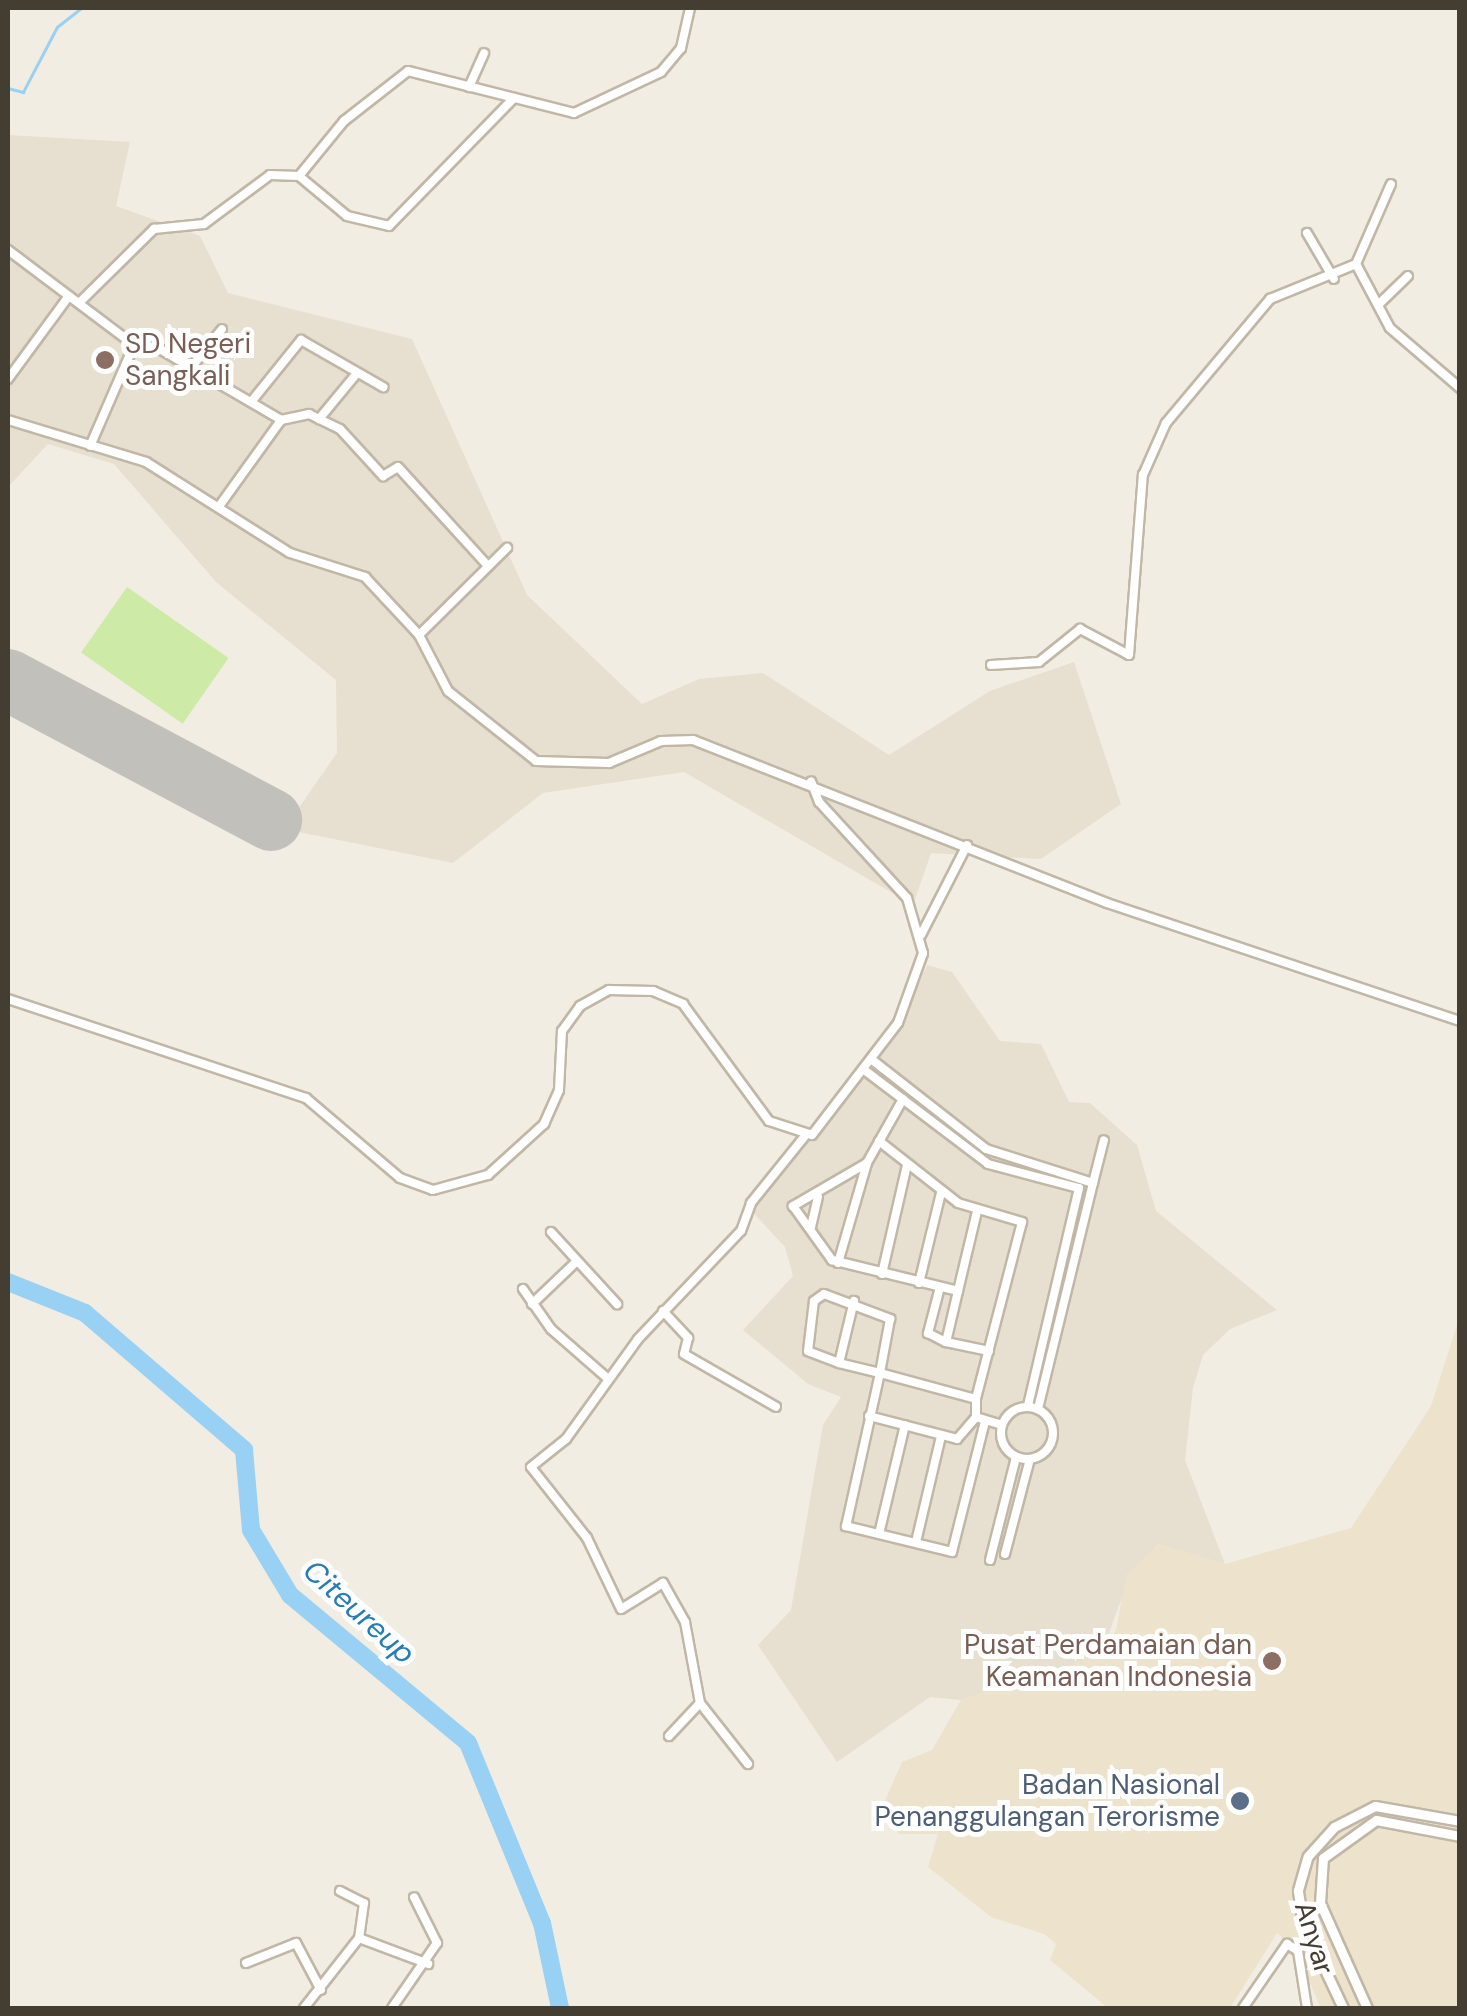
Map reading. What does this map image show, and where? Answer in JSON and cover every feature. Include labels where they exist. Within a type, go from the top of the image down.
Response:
[{"type":"street","points":[[299,176],[344,120],[399,76],[415,70],[574,113],[645,83],[681,48],[690,8]]},
{"type":"street","points":[[469,87],[484,54]]},
{"type":"street","points":[[81,302],[154,229],[204,224],[270,175],[299,176],[347,216],[390,226],[514,98]]},
{"type":"street","points":[[991,664],[1040,662],[1080,629],[1129,655],[1143,475],[1166,423],[1270,298],[1334,279],[1356,264],[1391,184]]},
{"type":"street","points":[[1306,233],[1334,279]]},
{"type":"street","points":[[8,250],[134,345],[190,370],[281,420],[319,419],[355,439],[383,476],[398,467],[488,566]]},
{"type":"street","points":[[1356,264],[1404,343],[1460,388]]},
{"type":"street","points":[[1380,304],[1408,276]]},
{"type":"street","points":[[8,379],[69,296]]},
{"type":"street","points":[[190,370],[222,329]]},
{"type":"street","points":[[251,402],[296,341],[383,387]]},
{"type":"street","points":[[90,446],[134,345]]},
{"type":"street","points":[[319,419],[357,373]]},
{"type":"street","points":[[8,420],[156,466],[297,557],[365,577],[419,635],[448,691],[536,761],[618,762],[685,738],[811,781],[967,846],[1460,1021]]},
{"type":"street","points":[[220,505],[281,420]]},
{"type":"street","points":[[419,635],[506,548]]},
{"type":"street","points":[[811,781],[906,898],[921,935]]},
{"type":"street","points":[[748,1764],[700,1703],[685,1622],[663,1584],[620,1608],[587,1538],[532,1472],[663,1312],[741,1231],[750,1203],[804,1137],[821,1128],[864,1069],[916,992],[921,935],[967,846]]},
{"type":"street","points":[[8,999],[301,1096],[400,1178],[440,1191],[488,1175],[544,1124],[558,1090],[562,1031],[580,1006],[610,990],[648,990],[690,1010],[769,1121],[804,1137]]},
{"type":"street","points":[[870,1059],[986,1149],[1093,1184]]},
{"type":"street","points":[[864,1069],[988,1164],[1079,1188],[1033,1408],[1053,1435],[1030,1459],[1005,1554]]},
{"type":"street","points":[[838,1263],[867,1163],[910,1089]]},
{"type":"street","points":[[976,1417],[1002,1426],[1033,1408],[1104,1140]]},
{"type":"street","points":[[868,1416],[941,1436],[963,1438],[976,1417],[976,1399],[1022,1225],[941,1193],[879,1142]]},
{"type":"street","points":[[867,1163],[818,1197],[792,1202],[811,1228],[820,1250],[838,1263],[958,1291]]},
{"type":"street","points":[[882,1274],[907,1165]]},
{"type":"street","points":[[919,1283],[941,1193]]},
{"type":"street","points":[[811,1228],[818,1197]]},
{"type":"street","points":[[946,1342],[977,1210]]},
{"type":"street","points":[[551,1232],[617,1304]]},
{"type":"street","points":[[532,1304],[576,1262]]},
{"type":"street","points":[[940,1287],[928,1332],[946,1342],[989,1352]]},
{"type":"street","points":[[523,1289],[532,1304],[606,1378]]},
{"type":"street","points":[[976,1399],[880,1373],[839,1363],[808,1351],[804,1327],[820,1294],[854,1302],[890,1319],[880,1373],[845,1523],[952,1552],[986,1422]]},
{"type":"street","points":[[839,1363],[854,1302]]},
{"type":"street","points":[[663,1312],[688,1338],[684,1354],[776,1407]]},
{"type":"street","points":[[879,1534],[905,1426]]},
{"type":"street","points":[[990,1560],[1016,1457],[1002,1426]]},
{"type":"street","points":[[916,1542],[941,1436]]},
{"type":"street","points":[[1016,1457],[1030,1459]]},
{"type":"street","points":[[669,1736],[700,1703]]},
{"type":"street","points":[[1460,1820],[1374,1806],[1376,1820],[1460,1836]]},
{"type":"street","name":"Anyar","points":[[1343,2008],[1303,1923],[1300,1874],[1322,1838],[1374,1806]]},
{"type":"street","name":"Anyar","points":[[1367,2008],[1330,1936],[1318,1874],[1335,1844],[1376,1820]]},
{"type":"street","points":[[304,2008],[359,1938],[364,1902],[340,1891]]},
{"type":"street","points":[[392,2008],[428,1964],[438,1939],[414,1897]]},
{"type":"street","points":[[359,1938],[428,1964]]},
{"type":"street","points":[[246,1964],[296,1943],[321,1990]]},
{"type":"street","points":[[1243,2008],[1287,1944],[1298,1951],[1307,2008]]},
{"type":"shaded area","points":[[8,135],[130,142],[116,206],[200,236],[228,293],[412,339],[527,595],[642,704],[699,679],[763,673],[889,755],[990,691],[1074,662],[1121,804],[1041,859],[931,853],[913,905],[684,772],[543,793],[453,863],[284,829],[337,753],[336,680],[216,582],[114,464],[48,444],[8,487]]},
{"type":"shaded area","points":[[927,965],[952,972],[1000,1041],[1041,1044],[1069,1102],[1090,1103],[1137,1145],[1156,1211],[1277,1310],[1230,1329],[1203,1355],[1193,1388],[1185,1460],[1225,1564],[1158,1544],[1128,1581],[1101,1655],[961,1700],[930,1697],[837,1762],[758,1645],[791,1610],[823,1425],[841,1397],[808,1384],[743,1330],[793,1276],[785,1247],[747,1206],[895,1037]]},
{"type":"shaded area","name":"Pusat Perdamaian dan Keamanan Indonesia","points":[[1459,1319],[1459,2008],[1321,2008],[1295,1950],[1277,1933],[1230,2008],[1108,2008],[1050,1960],[1056,1944],[1044,1934],[991,1917],[928,1867],[938,1834],[899,1834],[881,1810],[902,1762],[932,1750],[961,1700],[1101,1655],[1116,1630],[1126,1575],[1159,1544],[1225,1564],[1351,1528],[1431,1406]]},
{"type":"green space","points":[[127,587],[229,658],[183,724],[81,653]]},
{"type":"waterway","points":[[8,88],[23,92],[57,27],[81,8]]},
{"type":"waterway","name":"Citeureup","points":[[8,1282],[85,1313],[244,1450],[251,1530],[290,1595],[468,1743],[542,1923],[560,2008]]},
{"type":"runway","points":[[8,680],[271,820]]},
{"type":"place","name":"SD Negeri Sangkali","points":[[105,360]]},
{"type":"place","name":"Pusat Perdamaian dan Keamanan Indonesia","points":[[1272,1661]]},
{"type":"place","name":"Badan Nasional Penanggulangan Terorisme","points":[[1240,1801]]}]
